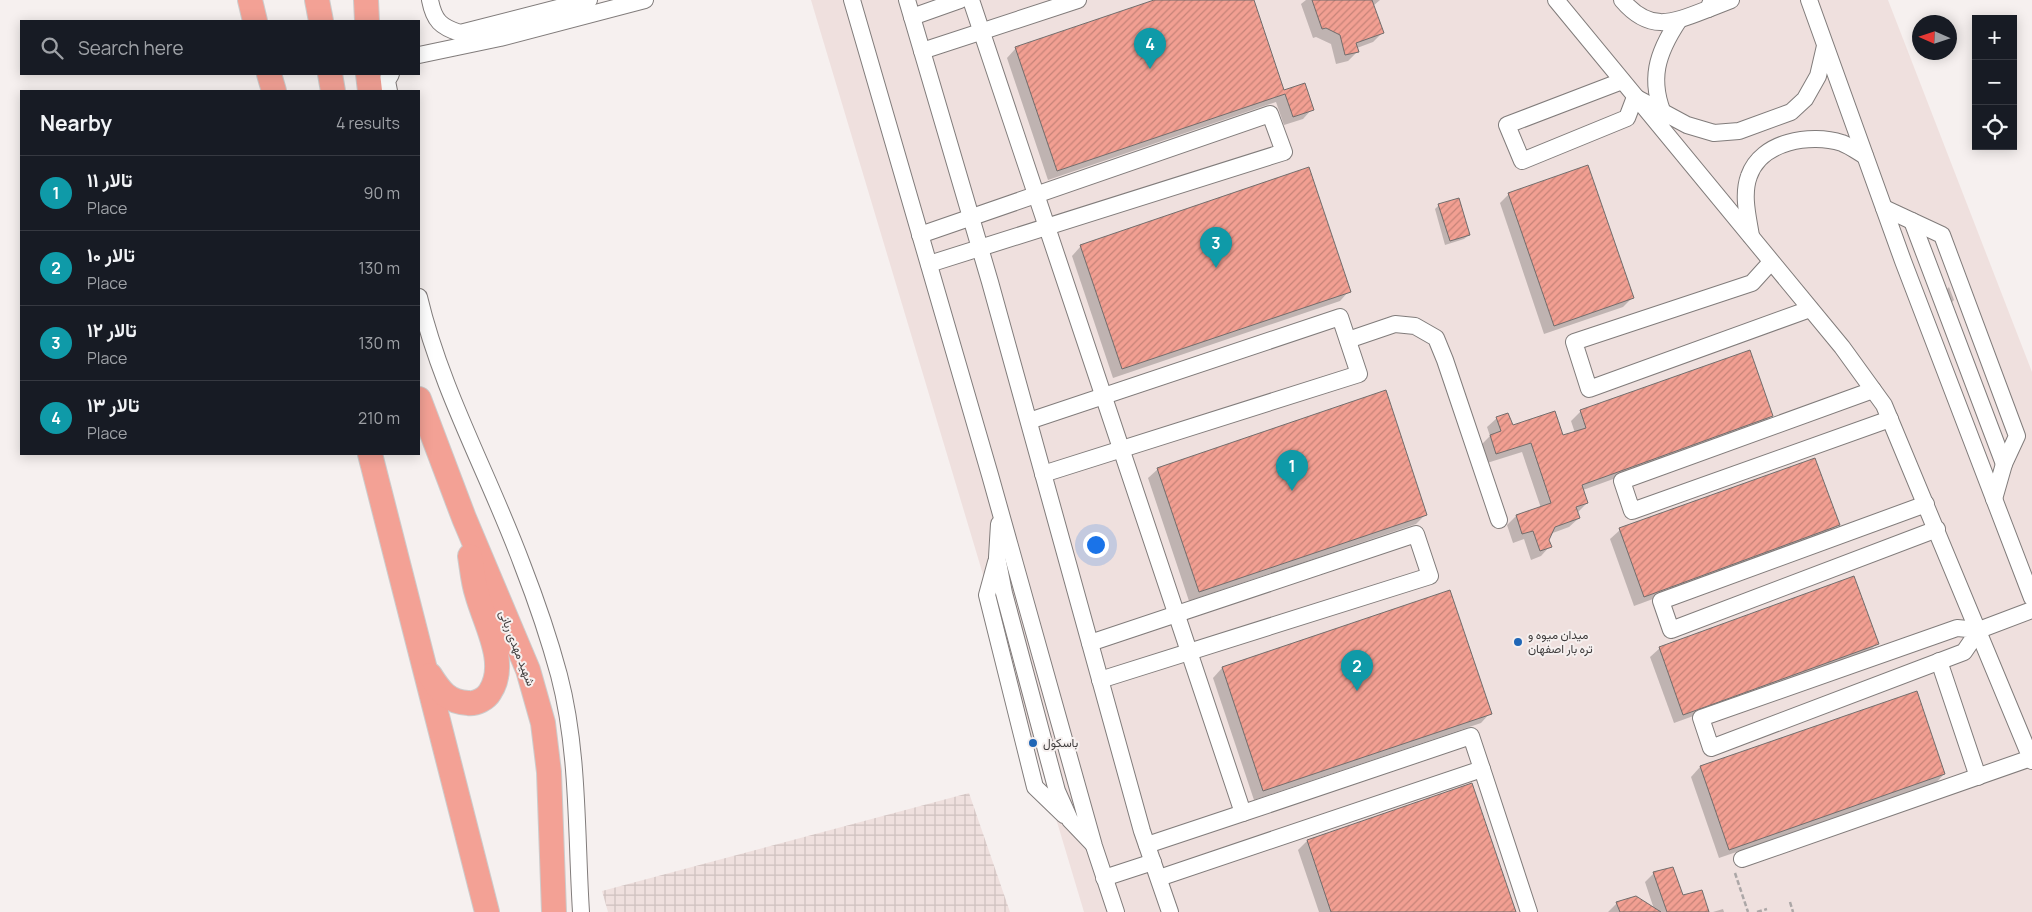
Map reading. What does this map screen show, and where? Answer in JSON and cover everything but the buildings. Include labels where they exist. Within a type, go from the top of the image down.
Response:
[{"type":"highway","points":[[250,0],[256,20]]},
{"type":"highway","points":[[317,0],[321,20]]},
{"type":"highway","points":[[329,20],[332,0]]},
{"type":"highway","points":[[366,0],[367,20]]},
{"type":"highway","points":[[269,75],[274,90]]},
{"type":"highway","points":[[330,75],[333,90]]},
{"type":"highway","points":[[368,75],[370,90]]},
{"type":"highway","name":"شهید مهدی ربانی","points":[[420,402],[464,518],[528,670],[543,723],[549,772],[554,912]]},
{"type":"highway","points":[[370,455],[487,912]]},
{"type":"highway","points":[[426,670],[441,692],[454,702],[471,704],[487,697],[497,681],[498,659],[476,591],[464,518]]},
{"type":"lane","points":[[430,0],[432,9],[443,27],[460,33],[589,0]]},
{"type":"lane","points":[[420,55],[500,38],[645,0]]},
{"type":"lane","points":[[852,0],[1094,846],[1116,912]]},
{"type":"lane","points":[[907,0],[980,248],[1147,845],[1170,912]]},
{"type":"lane","points":[[912,16],[960,0]]},
{"type":"lane","points":[[972,0],[1242,813]]},
{"type":"lane","points":[[922,51],[1078,0]]},
{"type":"lane","points":[[1556,0],[1810,309],[1884,405],[1979,630],[2031,760],[1742,859]]},
{"type":"lane","points":[[1622,0],[1635,15],[1656,23],[1679,20],[1710,5],[1731,0]]},
{"type":"lane","points":[[1796,0],[1810,5],[1884,208],[2032,598]]},
{"type":"lane","points":[[1679,20],[1664,43],[1657,68],[1656,88],[1663,114],[1680,151]]},
{"type":"lane","points":[[1635,97],[1663,114],[1687,125],[1714,133],[1739,131],[1791,112],[1805,99],[1818,76],[1825,46]]},
{"type":"lane","points":[[389,90],[387,81],[390,75]]},
{"type":"lane","points":[[1622,81],[1507,125],[1522,162],[1627,118],[1635,97]]},
{"type":"lane","points":[[920,235],[1270,114],[1284,152],[928,264]]},
{"type":"lane","points":[[1752,238],[1745,192],[1749,174],[1762,157],[1782,144],[1809,138],[1842,143],[1865,156]]},
{"type":"lane","points":[[1884,208],[1942,235],[2017,436],[2004,464],[1994,499]]},
{"type":"lane","points":[[1912,221],[2004,464]]},
{"type":"lane","points":[[1771,262],[1752,283],[1574,342],[1589,389],[1810,309]]},
{"type":"lane","points":[[420,302],[424,320],[461,421],[522,564],[559,676],[572,746],[580,912]]},
{"type":"lane","points":[[1029,421],[1340,317],[1359,374],[1043,474]]},
{"type":"lane","points":[[1348,340],[1395,324],[1415,326],[1436,338],[1446,360],[1499,520]]},
{"type":"lane","points":[[1873,390],[1622,482],[1632,511],[1890,419]]},
{"type":"lane","points":[[1926,504],[1661,601],[1671,630],[1937,529]]},
{"type":"lane","points":[[1000,512],[998,557],[987,595],[1035,787],[1094,846]]},
{"type":"lane","points":[[1090,642],[1416,534],[1430,576],[1100,680]]},
{"type":"lane","points":[[1979,630],[1964,652],[1711,748],[1701,718],[1957,628],[1979,630],[2032,610]]},
{"type":"lane","points":[[1893,651],[1902,676]]},
{"type":"lane","points":[[1939,661],[1978,777]]},
{"type":"lane","points":[[1147,845],[1471,736],[1529,912]]},
{"type":"lane","points":[[1159,878],[1482,769]]},
{"type":"lane","points":[[1104,878],[1153,862]]},
{"type":"path","points":[[1742,859],[1731,863],[1748,912]]},
{"type":"path","points":[[1790,902],[1793,912]]},
{"type":"path","points":[[1757,912],[1767,909]]},
{"type":"shaded area","name":"میدان میوه و تره بار اصفهان","points":[[811,0],[1888,0],[2032,372],[2032,912],[1084,912]]},
{"type":"shaded area","points":[[969,793],[1010,912],[608,912],[602,891]]},
{"type":"place","name":"تالار ۱۳","points":[[1150,69]]},
{"type":"place","name":"تالار ۱۲","points":[[1216,268]]},
{"type":"place","name":"تالار ۱۱","points":[[1292,491]]},
{"type":"place","name":"میدان میوه و تره بار اصفهان","points":[[1518,642]]},
{"type":"place","name":"تالار ۱۰","points":[[1357,691]]},
{"type":"place","name":"باسكول","points":[[1033,743]]}]
